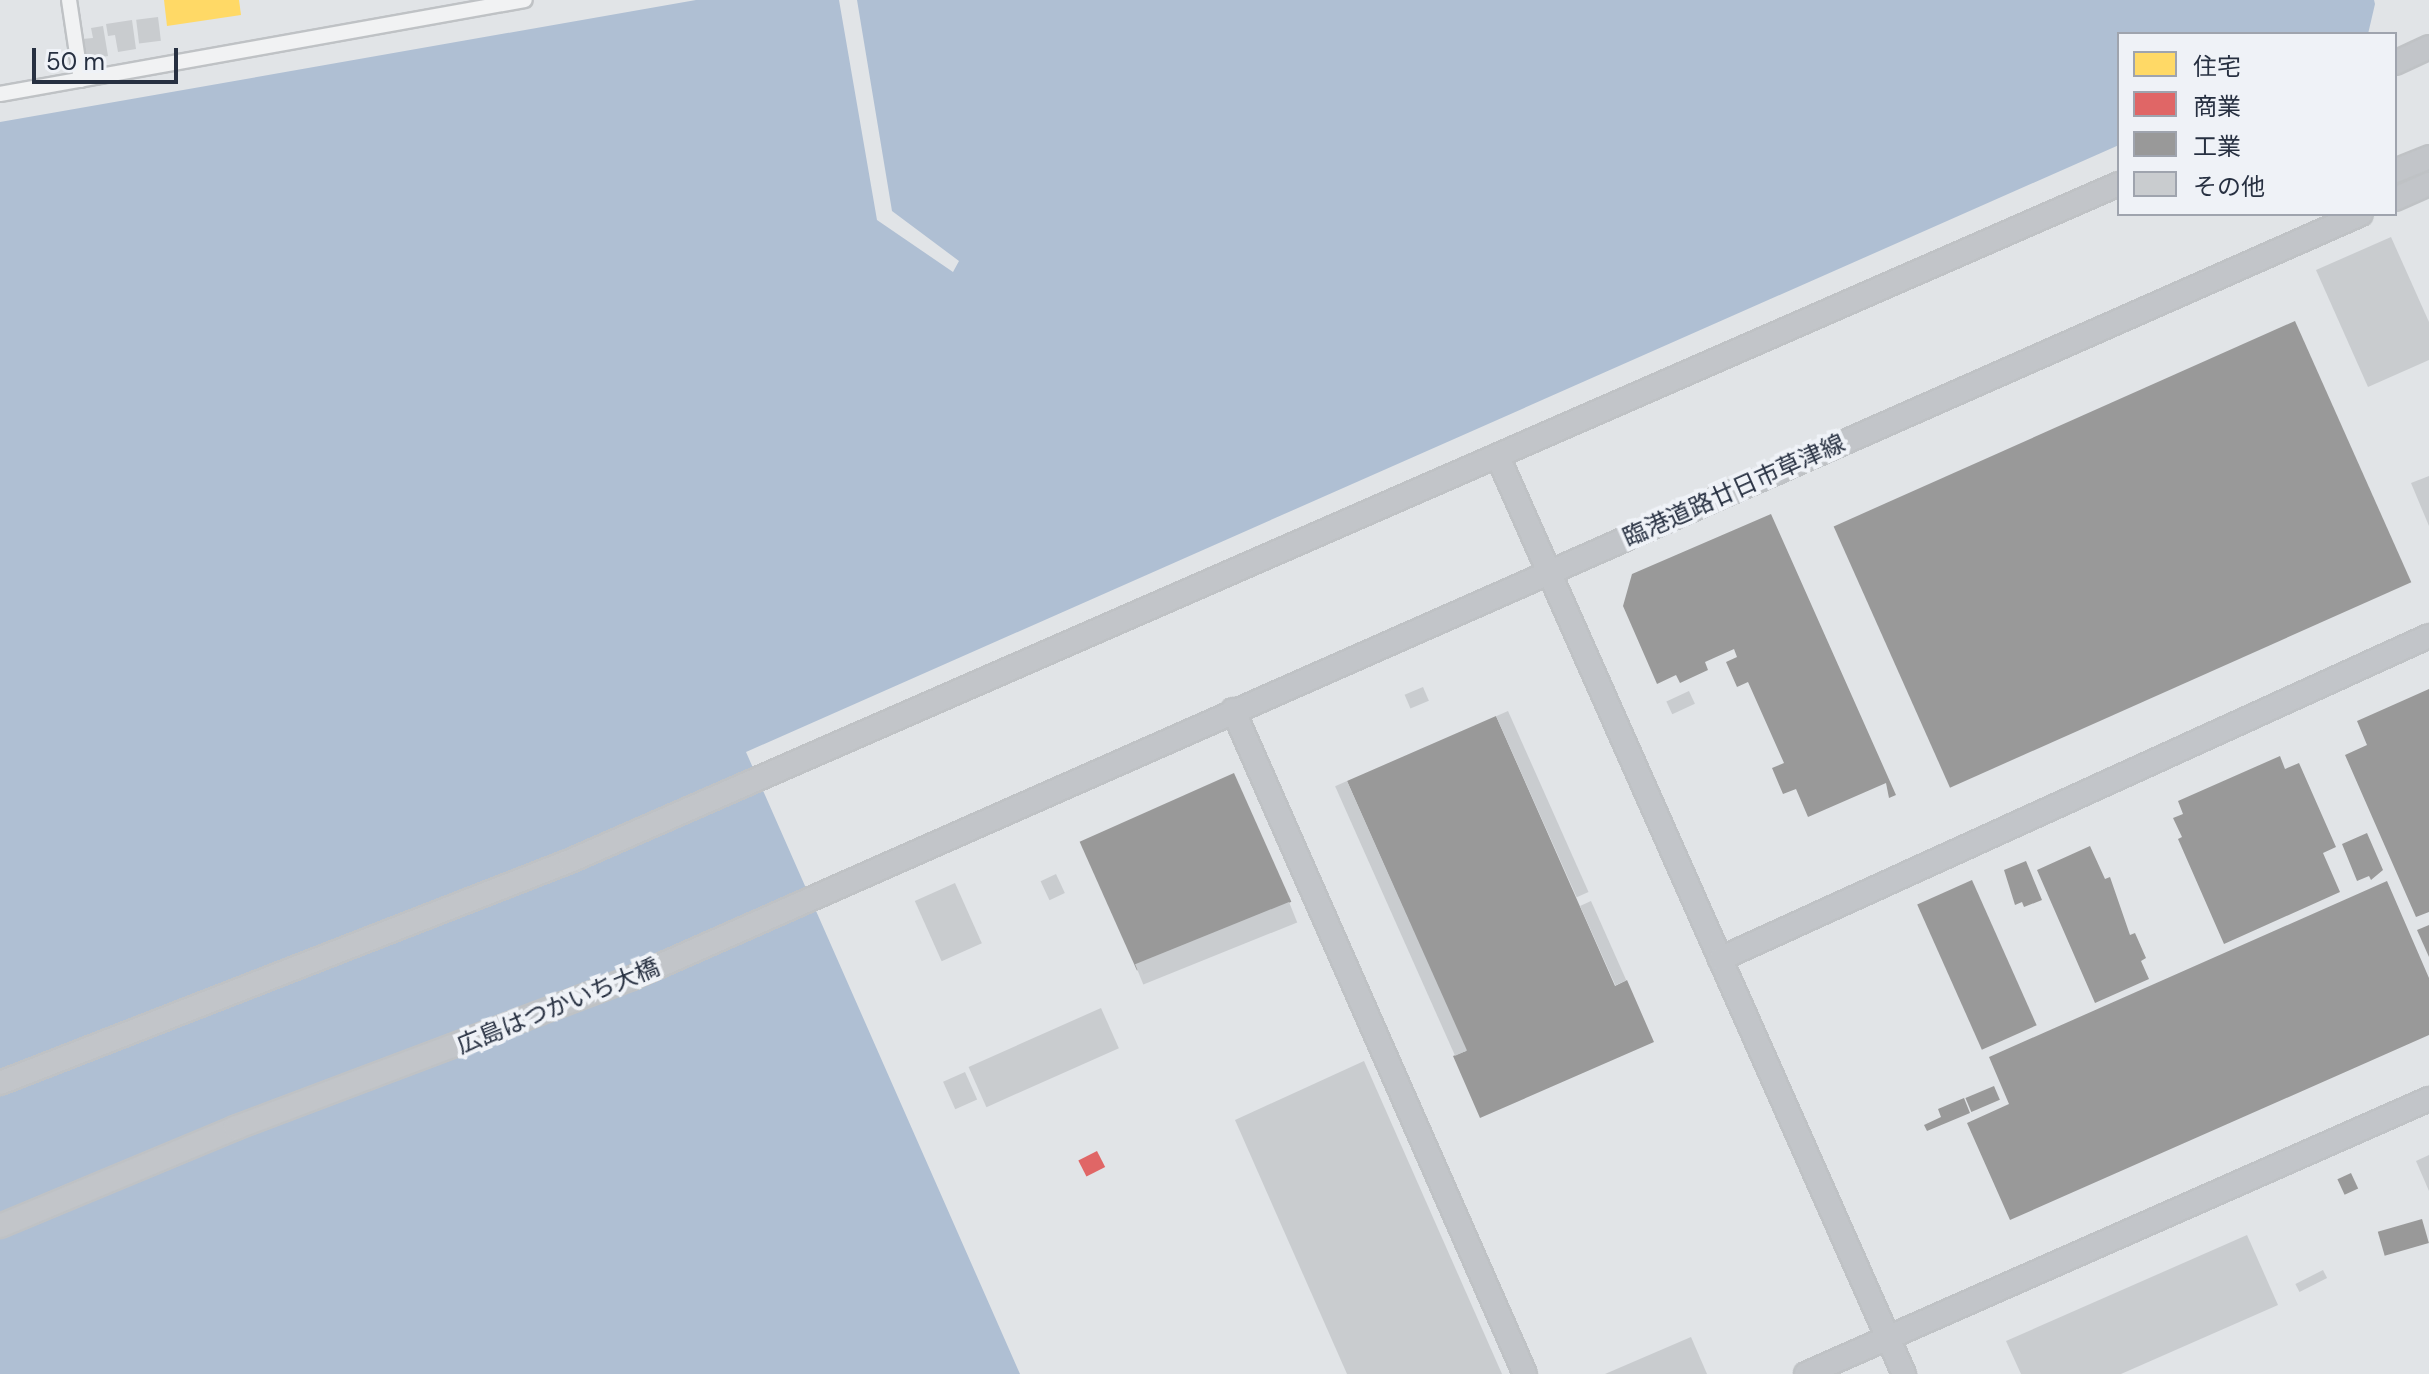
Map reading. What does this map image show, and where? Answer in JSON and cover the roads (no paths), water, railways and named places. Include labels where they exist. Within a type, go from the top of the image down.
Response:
[{"type":"street","points":[[69,0],[81,80]]},
{"type":"street","points":[[0,94],[525,0]]},
{"type":"street","points":[[2397,62],[2429,47]]},
{"type":"street","points":[[2397,170],[2429,157]]},
{"type":"street","points":[[2397,198],[2429,184]]},
{"type":"street","points":[[0,1083],[556,867],[2117,185]]},
{"type":"street","points":[[1985,243],[2117,199]]},
{"type":"street","name":"臨港道路廿日市草津線","points":[[1107,767],[2356,216]]},
{"type":"street","points":[[1498,457],[1904,1374]]},
{"type":"street","points":[[1720,959],[2429,636]]},
{"type":"street","points":[[1233,710],[1525,1374]]},
{"type":"street","name":"広島はつかいち大橋","points":[[0,1226],[235,1128],[632,978],[1107,767]]},
{"type":"street","points":[[1806,1374],[2429,1099]]},
{"type":"water","points":[[696,0],[839,0],[877,220],[953,272],[959,261],[892,211],[857,0],[2374,0],[2375,4],[2368,32],[2117,32],[2117,146],[746,752],[1020,1374],[0,1374],[0,122]]}]
